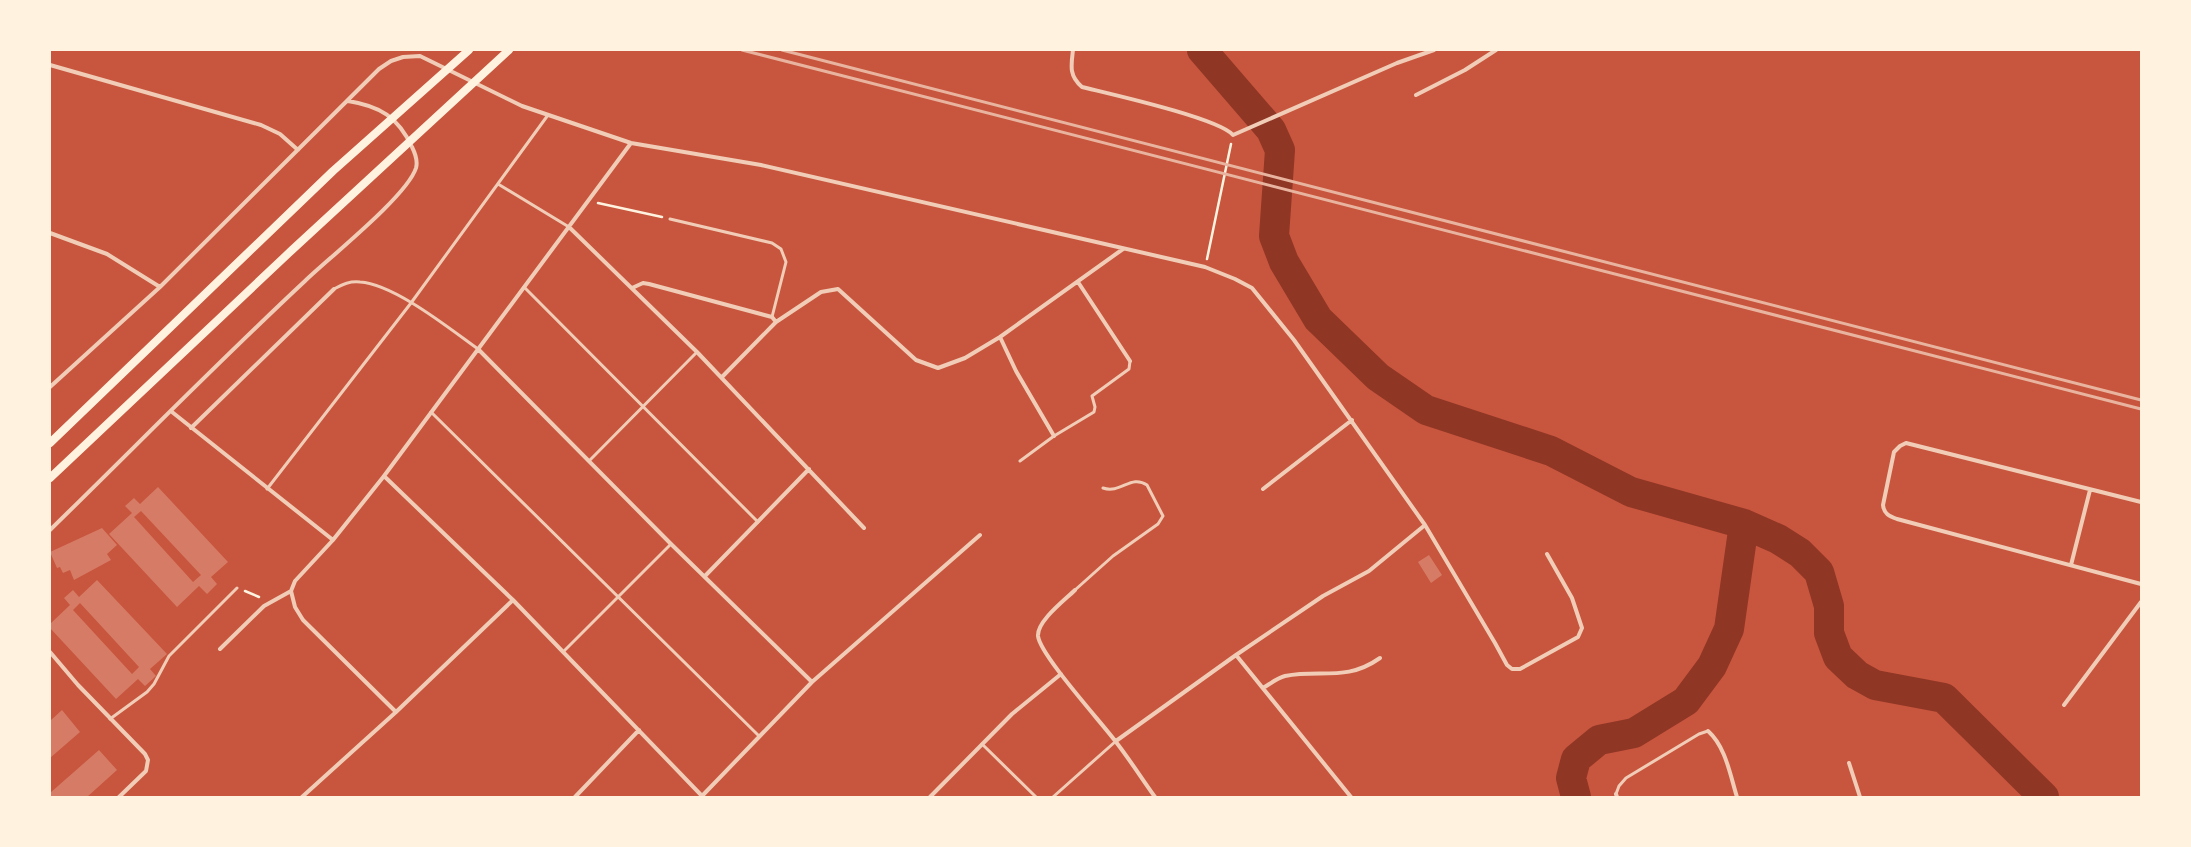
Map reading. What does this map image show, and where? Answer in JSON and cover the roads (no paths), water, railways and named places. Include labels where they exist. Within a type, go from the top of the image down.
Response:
[{"type":"main road","points":[[50,443],[333,171],[469,50]]},
{"type":"main road","points":[[50,478],[286,255],[509,50]]},
{"type":"street","points":[[1074,50],[1071,70],[1073,77],[1082,87],[1188,115],[1224,128],[1233,135],[1397,62],[1434,50]]},
{"type":"street","points":[[1416,95],[1465,70],[1496,50]]},
{"type":"street","points":[[50,387],[160,287],[379,70],[391,60],[412,55],[420,56],[459,74],[522,106],[631,143],[761,165],[1205,267],[1235,279],[1252,288],[1294,340],[1352,420],[1425,525],[1496,643],[1507,666],[1512,669],[1520,669],[1578,637],[1582,628],[1572,598],[1547,554]]},
{"type":"street","points":[[50,65],[261,125],[280,134],[298,150]]},
{"type":"street","points":[[50,530],[304,281],[393,199],[412,177],[417,166],[416,154],[404,130],[389,115],[376,108],[363,103],[348,101]]},
{"type":"street","points":[[396,712],[303,620],[295,607],[291,591],[295,582],[333,540],[384,476],[631,143]]},
{"type":"street","points":[[569,227],[722,377],[864,528]]},
{"type":"street","points":[[50,233],[107,254],[160,287]]},
{"type":"street","points":[[722,377],[776,322],[821,292],[838,289],[916,360],[938,368],[965,358],[1000,337],[1123,249]]},
{"type":"street","points":[[1078,282],[1130,361]]},
{"type":"street","points":[[632,288],[643,283],[650,284],[772,317],[776,322]]},
{"type":"street","points":[[191,428],[334,289]]},
{"type":"street","points":[[1000,337],[1016,371],[1054,436]]},
{"type":"street","points":[[478,349],[590,460],[671,544],[812,682]]},
{"type":"street","points":[[172,412],[333,540]]},
{"type":"street","points":[[1263,489],[1352,420]]},
{"type":"street","points":[[2141,502],[1906,443],[1894,452],[1882,504],[1884,511],[1889,516],[2141,584]]},
{"type":"street","points":[[705,576],[809,469]]},
{"type":"street","points":[[384,476],[513,600],[702,796],[812,682],[980,536]]},
{"type":"street","points":[[2071,565],[2090,490]]},
{"type":"street","points":[[1116,741],[1236,655],[1323,596],[1370,571],[1425,525]]},
{"type":"street","points":[[1075,590],[1046,618],[1040,626],[1038,635],[1040,642],[1061,674],[1116,741],[1154,797]]},
{"type":"street","points":[[220,649],[270,602],[291,591]]},
{"type":"street","points":[[302,797],[396,712],[513,600]]},
{"type":"street","points":[[2064,706],[2141,602]]},
{"type":"street","points":[[50,652],[78,685],[148,760],[148,767],[141,778],[119,797]]},
{"type":"street","points":[[1236,655],[1351,797]]},
{"type":"street","points":[[1263,688],[1284,676],[1346,673],[1366,667],[1380,658]]},
{"type":"street","points":[[930,797],[1012,714],[1061,674]]},
{"type":"street","points":[[574,797],[639,730]]},
{"type":"street","points":[[1708,731],[1716,738],[1720,746],[1737,797]]},
{"type":"street","points":[[1848,763],[1860,797]]},
{"type":"lane","points":[[267,489],[411,303],[549,114]]},
{"type":"lane","points":[[498,184],[569,227]]},
{"type":"lane","points":[[670,219],[772,244],[781,249],[786,262],[772,317]]},
{"type":"lane","points":[[334,289],[348,282],[361,282],[375,285],[411,303],[478,349]]},
{"type":"lane","points":[[524,287],[758,522]]},
{"type":"lane","points":[[590,460],[697,352]]},
{"type":"lane","points":[[1020,461],[1054,436],[1094,412],[1095,408],[1092,396],[1129,369],[1130,361]]},
{"type":"lane","points":[[432,412],[759,736]]},
{"type":"lane","points":[[1075,590],[1113,556],[1158,524],[1163,516],[1147,485],[1144,483],[1136,480],[1113,490],[1104,488]]},
{"type":"lane","points":[[564,652],[671,544]]},
{"type":"lane","points":[[110,718],[146,692],[154,684],[169,656],[237,588]]},
{"type":"lane","points":[[1617,795],[1619,786],[1626,778],[1699,734],[1708,731]]},
{"type":"lane","points":[[1053,797],[1116,741]]},
{"type":"lane","points":[[982,743],[1036,797]]},
{"type":"waterway","points":[[1202,50],[1271,130],[1280,150],[1274,236],[1284,262],[1318,319],[1378,377],[1426,410],[1551,451],[1631,492],[1744,524],[1778,539],[1800,553],[1819,572],[1829,606],[1829,633],[1838,657],[1857,675],[1875,685],[1944,698],[2044,797]]},
{"type":"waterway","points":[[1576,797],[1571,778],[1576,759],[1599,740],[1634,733],[1686,701],[1712,666],[1729,629],[1744,524]]},
{"type":"railway","points":[[742,50],[2141,409]]},
{"type":"railway","points":[[782,50],[2141,400]]}]
